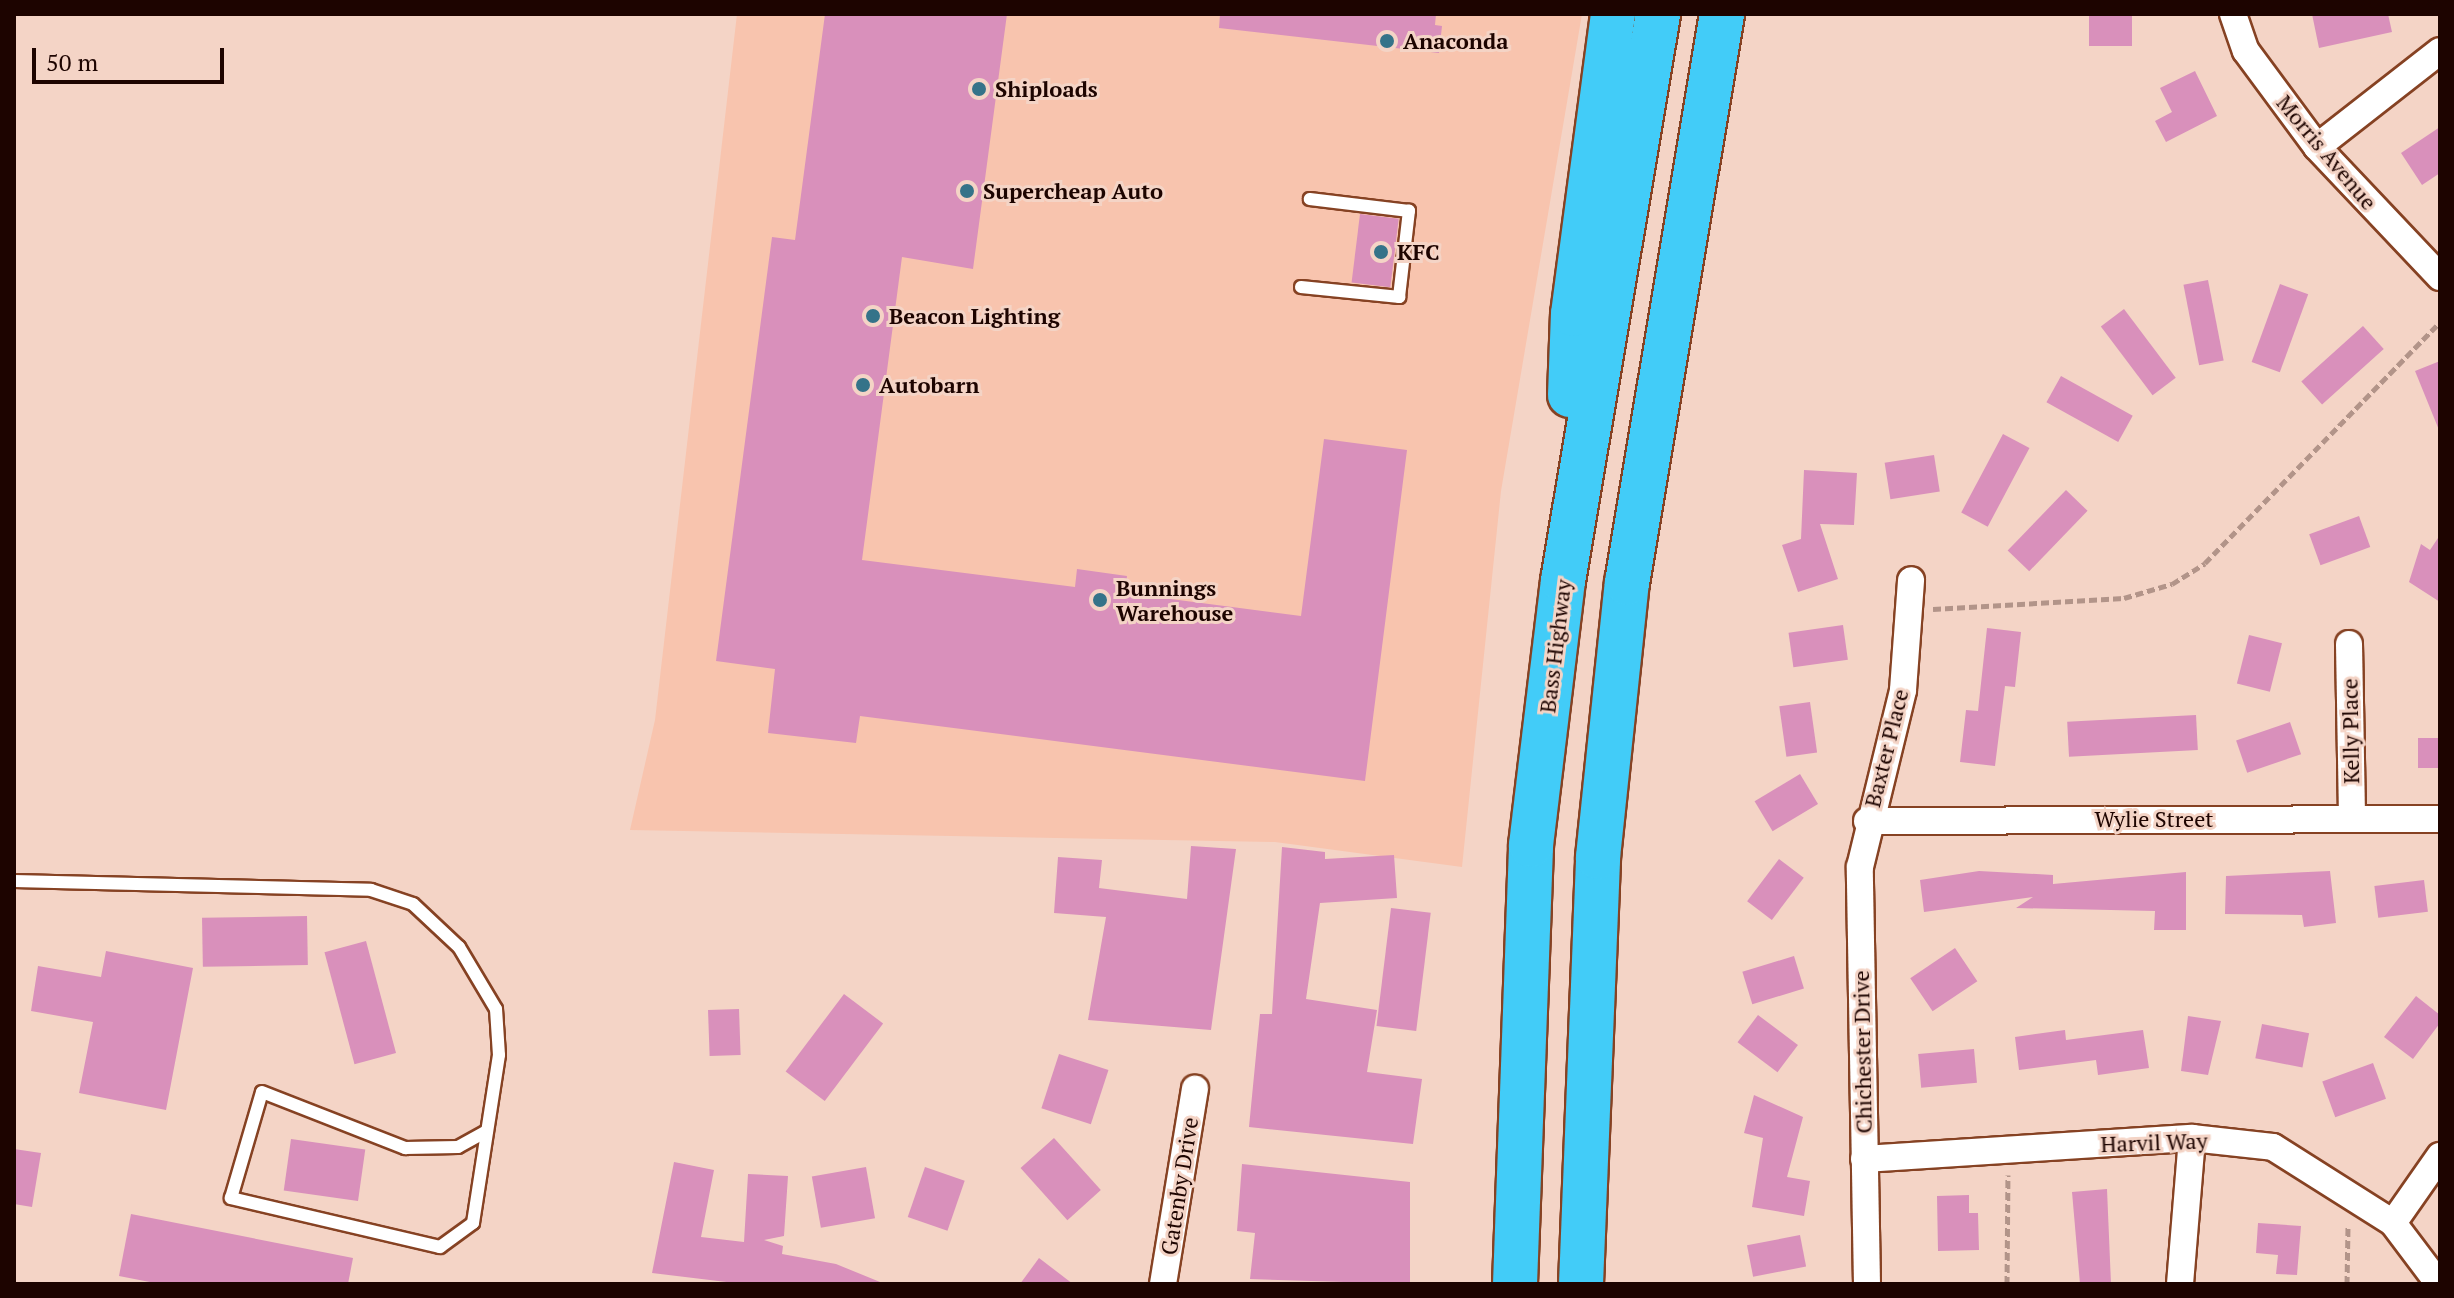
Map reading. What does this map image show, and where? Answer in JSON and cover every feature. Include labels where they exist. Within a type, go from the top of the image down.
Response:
[{"type":"highway","points":[[1563,581],[1573,314],[1613,14]]},
{"type":"highway","name":"Bass Highway","points":[[1515,1284],[1531,845],[1563,581],[1658,14]]},
{"type":"highway","points":[[1581,1284],[1598,857],[1627,583],[1722,14]]},
{"type":"street","name":"Morris Avenue","points":[[2233,14],[2246,51],[2317,147],[2440,277]]},
{"type":"street","points":[[2317,147],[2440,51]]},
{"type":"street","name":"Baxter Place","points":[[1867,821],[1903,690],[1911,580]]},
{"type":"street","name":"Kelly Place","points":[[2349,644],[2352,818]]},
{"type":"street","name":"Wylie Street","points":[[1867,821],[2440,819]]},
{"type":"street","name":"Chichester Drive","points":[[1867,821],[1860,867],[1867,1284]]},
{"type":"street","name":"Gatenby Drive","points":[[1163,1284],[1195,1089]]},
{"type":"street","points":[[2180,1284],[2192,1138]]},
{"type":"street","name":"Harvil Way","points":[[1864,1159],[2192,1138],[2273,1147],[2393,1223],[2439,1284]]},
{"type":"street","points":[[2393,1223],[2440,1156]]},
{"type":"lane","points":[[1301,287],[1399,297],[1409,211],[1310,199]]},
{"type":"lane","points":[[14,881],[317,884],[413,904],[459,947],[496,1009],[499,1055],[473,1223],[440,1247],[231,1198],[262,1092],[405,1148],[458,1147],[485,1132]]},
{"type":"path","points":[[1908,611],[2124,598],[2172,584],[2205,563],[2440,322]]},
{"type":"path","points":[[2007,1284],[2008,1150]]},
{"type":"path","points":[[2347,1284],[2348,1192]]},
{"type":"shaded area","points":[[737,14],[1582,14],[1501,491],[1462,867],[1275,842],[630,830],[655,720]]},
{"type":"building","points":[[825,14],[1007,14],[973,269],[902,257],[862,560],[1075,587],[1077,569],[1127,576],[1125,593],[1301,616],[1324,439],[1407,450],[1365,781],[860,716],[856,743],[768,733],[775,669],[716,661],[772,237],[795,240]]},
{"type":"building","name":"Anaconda","points":[[1220,14],[1436,14],[1435,25],[1442,26],[1439,53],[1219,28]]},
{"type":"building","points":[[2089,14],[2132,14],[2132,46],[2089,46]]},
{"type":"building","points":[[2312,14],[2388,14],[2392,32],[2319,48]]},
{"type":"building","points":[[2195,71],[2217,116],[2166,142],[2155,121],[2172,112],[2160,88]]},
{"type":"building","points":[[2440,127],[2440,173],[2422,185],[2401,153]]},
{"type":"building","points":[[1360,214],[1399,219],[1390,287],[1352,282]]},
{"type":"building","points":[[2208,280],[2224,360],[2199,365],[2183,285]]},
{"type":"building","points":[[2280,284],[2308,294],[2280,372],[2252,362]]},
{"type":"building","points":[[2124,309],[2176,378],[2153,395],[2101,326]]},
{"type":"building","points":[[2363,326],[2384,349],[2322,405],[2301,382]]},
{"type":"building","points":[[2440,361],[2440,429],[2439,430],[2415,371]]},
{"type":"building","points":[[2061,376],[2133,416],[2118,442],[2046,402]]},
{"type":"building","points":[[2003,434],[2029,448],[1988,527],[1961,513]]},
{"type":"building","points":[[1934,455],[1940,492],[1890,499],[1885,463]]},
{"type":"building","points":[[1804,470],[1857,473],[1854,525],[1820,524],[1838,579],[1798,592],[1782,545],[1801,539]]},
{"type":"building","points":[[2066,490],[2088,511],[2029,571],[2008,550]]},
{"type":"building","points":[[2359,516],[2370,547],[2320,565],[2309,534]]},
{"type":"building","points":[[2440,535],[2440,602],[2409,582],[2421,544],[2430,550]]},
{"type":"building","points":[[1843,625],[1848,660],[1793,667],[1789,633]]},
{"type":"building","points":[[1987,628],[2021,632],[2015,687],[2005,686],[1995,766],[1960,762],[1966,710],[1978,711]]},
{"type":"building","points":[[2249,635],[2282,643],[2270,692],[2237,684]]},
{"type":"building","points":[[1810,702],[1817,753],[1786,757],[1779,706]]},
{"type":"building","points":[[2196,715],[2198,750],[2069,757],[2067,722]]},
{"type":"building","points":[[2290,722],[2301,754],[2247,773],[2236,741]]},
{"type":"building","points":[[2418,738],[2440,738],[2440,768],[2418,768]]},
{"type":"building","points":[[1800,774],[1818,804],[1773,831],[1755,801]]},
{"type":"building","points":[[1191,846],[1236,849],[1211,1030],[1088,1020],[1106,917],[1054,913],[1058,857],[1102,860],[1099,888],[1187,899]]},
{"type":"building","points":[[1282,847],[1325,852],[1325,859],[1394,855],[1397,898],[1320,903],[1306,999],[1377,1010],[1367,1072],[1422,1079],[1413,1144],[1249,1127],[1260,1014],[1272,1014]]},
{"type":"building","points":[[1779,859],[1804,878],[1772,920],[1747,901]]},
{"type":"building","points":[[1979,871],[2053,875],[2053,884],[2186,872],[2186,930],[2154,930],[2155,911],[2016,908],[2033,897],[1924,912],[1920,880]]},
{"type":"building","points":[[2330,871],[2336,923],[2304,927],[2302,915],[2225,914],[2226,876]]},
{"type":"building","points":[[2424,880],[2428,912],[2378,918],[2374,886]]},
{"type":"building","points":[[1391,908],[1431,913],[1416,1031],[1376,1026]]},
{"type":"building","points":[[307,916],[308,965],[203,967],[202,918]]},
{"type":"building","points":[[366,941],[396,1053],[354,1064],[324,952]]},
{"type":"building","points":[[1955,948],[1977,981],[1933,1011],[1910,978]]},
{"type":"building","points":[[106,951],[193,968],[166,1110],[79,1093],[93,1022],[31,1011],[38,966],[101,977]]},
{"type":"building","points":[[1794,956],[1804,989],[1752,1004],[1742,972]]},
{"type":"building","points":[[844,994],[883,1023],[825,1101],[786,1071]]},
{"type":"building","points":[[2416,996],[2440,1015],[2440,1023],[2413,1059],[2384,1037]]},
{"type":"building","points":[[739,1009],[741,1055],[710,1056],[708,1010]]},
{"type":"building","points":[[1758,1015],[1798,1045],[1777,1072],[1738,1042]]},
{"type":"building","points":[[2188,1016],[2221,1021],[2208,1075],[2181,1071]]},
{"type":"building","points":[[2262,1024],[2309,1033],[2302,1068],[2255,1058]]},
{"type":"building","points":[[2065,1030],[2066,1040],[2143,1030],[2149,1068],[2098,1075],[2096,1060],[2019,1070],[2015,1037]]},
{"type":"building","points":[[1974,1049],[1977,1083],[1921,1088],[1918,1054]]},
{"type":"building","points":[[1059,1054],[1108,1070],[1091,1124],[1041,1108]]},
{"type":"building","points":[[2373,1063],[2386,1099],[2335,1117],[2322,1081]]},
{"type":"building","points":[[1754,1095],[1803,1117],[1787,1177],[1810,1181],[1804,1216],[1752,1207],[1763,1138],[1744,1133]]},
{"type":"building","points":[[1054,1138],[1101,1190],[1067,1220],[1021,1168]]},
{"type":"building","points":[[291,1139],[365,1149],[358,1201],[284,1190]]},
{"type":"building","points":[[14,1149],[41,1153],[32,1207],[14,1204]]},
{"type":"building","points":[[674,1162],[714,1170],[701,1237],[744,1242],[748,1174],[788,1176],[784,1236],[764,1240],[783,1246],[782,1254],[836,1264],[885,1284],[743,1284],[652,1273]]},
{"type":"building","points":[[1242,1164],[1410,1182],[1410,1284],[1250,1279],[1255,1233],[1237,1231]]},
{"type":"building","points":[[866,1167],[875,1218],[821,1228],[812,1177]]},
{"type":"building","points":[[925,1167],[965,1181],[947,1231],[908,1217]]},
{"type":"building","points":[[2107,1189],[2111,1284],[2080,1284],[2072,1192]]},
{"type":"building","points":[[1969,1195],[1969,1213],[1978,1213],[1979,1250],[1938,1251],[1937,1196]]},
{"type":"building","points":[[131,1214],[353,1258],[348,1284],[160,1284],[119,1276]]},
{"type":"building","points":[[2258,1223],[2301,1226],[2297,1275],[2276,1274],[2278,1255],[2256,1253]]},
{"type":"building","points":[[1800,1235],[1806,1266],[1753,1277],[1747,1245]]},
{"type":"building","points":[[1039,1258],[1073,1284],[1020,1284]]},
{"type":"place","name":"Anaconda","points":[[1387,41]]},
{"type":"place","name":"Shiploads","points":[[979,89]]},
{"type":"place","name":"Supercheap Auto","points":[[967,191]]},
{"type":"place","name":"KFC","points":[[1381,252]]},
{"type":"place","name":"Beacon Lighting","points":[[873,316]]},
{"type":"place","name":"Autobarn","points":[[863,385]]},
{"type":"place","name":"Bunnings Warehouse","points":[[1100,600]]}]
